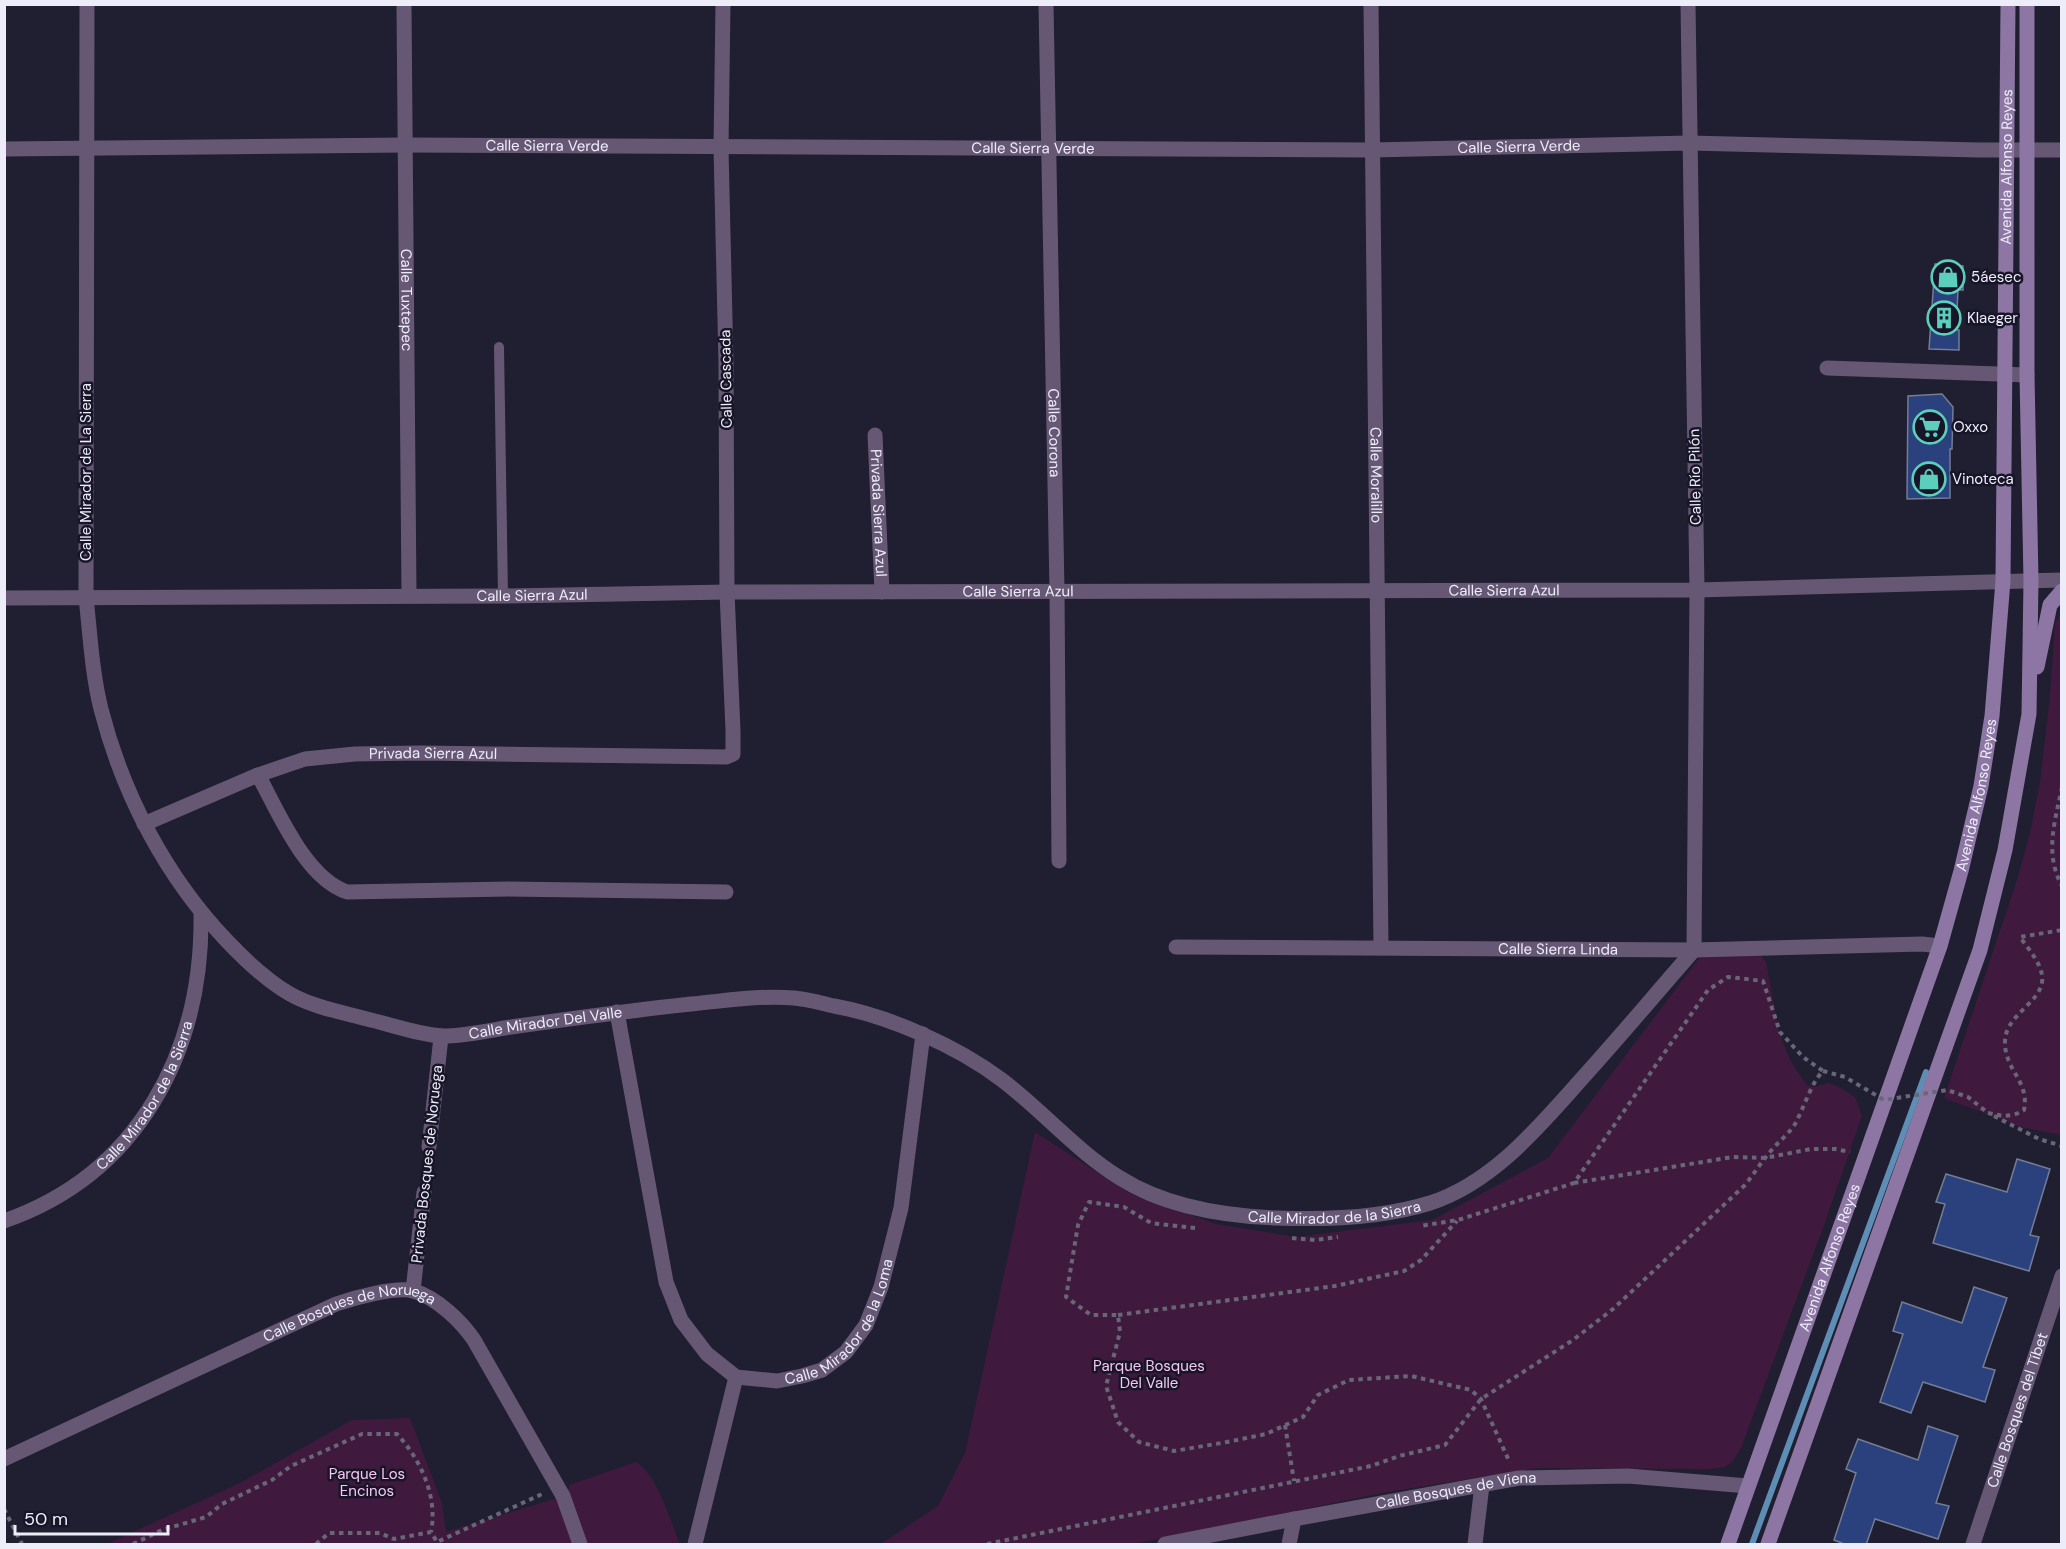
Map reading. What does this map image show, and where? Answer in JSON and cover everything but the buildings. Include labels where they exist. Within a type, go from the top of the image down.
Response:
[{"type":"main road","name":"Avenida Alfonso Reyes","points":[[1728,1545],[1940,946],[1981,786],[1992,716],[2003,581],[2008,4]]},
{"type":"main road","name":"Avenida Alfonso Reyes","points":[[1768,1545],[1980,950],[2005,850],[2029,714],[2031,581],[2027,375],[2027,4]]},
{"type":"main road","points":[[2029,714],[2046,618],[2050,605],[2061,591]]},
{"type":"street","name":"Calle Mirador de La Sierra","points":[[87,4],[86,597],[91,651],[100,706],[117,761],[144,824],[170,868],[201,913]]},
{"type":"street","name":"Calle Tuxtepec","points":[[404,4],[409,595]]},
{"type":"street","name":"Calle Cascada","points":[[723,4],[721,148],[726,374],[727,592],[733,754]]},
{"type":"street","name":"Calle Corona","points":[[1046,4],[1057,591],[1059,861]]},
{"type":"street","name":"Calle Moralillo","points":[[1371,4],[1381,947]]},
{"type":"street","name":"Calle Río Pilón","points":[[1688,4],[1697,591],[1694,950]]},
{"type":"street","name":"Calle Sierra Verde","points":[[4,149],[405,145],[1372,150],[1689,143],[2061,150]]},
{"type":"street","points":[[1827,368],[2027,375]]},
{"type":"street","name":"Privada Sierra Azul","points":[[875,435],[882,592]]},
{"type":"street","name":"Calle Sierra Azul","points":[[4,598],[503,596],[727,592],[1697,591],[2061,580]]},
{"type":"street","name":"Privada Sierra Azul","points":[[144,824],[258,775],[306,759],[355,754],[726,757],[733,754]]},
{"type":"street","points":[[258,775],[310,864],[336,888],[347,892],[508,889],[726,892]]},
{"type":"street","name":"Calle Mirador de la Sierra","points":[[4,1221],[55,1200],[104,1164],[135,1131],[158,1096],[187,1025],[196,985],[201,944],[201,913]]},
{"type":"street","name":"Calle Mirador Del Valle","points":[[201,913],[242,956],[267,978],[289,993],[314,1005],[441,1037],[617,1012],[758,997],[798,998],[847,1008],[923,1034]]},
{"type":"street","name":"Calle Sierra Linda","points":[[1176,947],[1694,950],[1922,944],[1940,946]]},
{"type":"street","name":"Calle Mirador de la Sierra","points":[[923,1034],[967,1057],[1001,1079],[1087,1155],[1122,1180],[1160,1199],[1210,1211],[1255,1217],[1358,1216],[1390,1212],[1431,1202],[1460,1190],[1485,1174],[1514,1150],[1554,1109],[1694,950]]},
{"type":"street","points":[[617,1012],[666,1282],[681,1320],[707,1354],[736,1377],[695,1544]]},
{"type":"street","name":"Calle Mirador de la Loma","points":[[736,1377],[777,1381],[822,1370],[846,1352],[866,1325],[881,1287],[901,1208],[923,1034]]},
{"type":"street","name":"Privada Bosques de Noruega","points":[[429,1147],[441,1037]]},
{"type":"street","name":"Privada Bosques de Noruega","points":[[413,1291],[424,1192]]},
{"type":"street","name":"Calle Bosques del Tíbet","points":[[1973,1545],[2061,1276]]},
{"type":"street","name":"Calle Bosques de Noruega","points":[[4,1459],[336,1304],[385,1292],[413,1291],[450,1312],[464,1324],[564,1496],[580,1545]]},
{"type":"street","name":"Calle Bosques de Viena","points":[[1166,1545],[1519,1478],[1628,1476],[1748,1486]]},
{"type":"street","points":[[1475,1545],[1482,1485]]},
{"type":"street","points":[[1289,1545],[1294,1519]]},
{"type":"lane","points":[[499,347],[503,596]]},
{"type":"path","points":[[2061,787],[2051,848],[2054,871],[2061,886]]},
{"type":"path","points":[[1988,1113],[2015,1116],[2024,1110],[2026,1099],[2022,1084],[2008,1060],[2005,1041],[2010,1023],[2019,1011],[2038,994],[2044,983],[2040,967],[2020,937],[2061,930]]},
{"type":"path","points":[[987,1545],[1371,1466],[1399,1456],[1445,1445],[1481,1399],[1573,1340],[1613,1309],[1745,1185],[1760,1168],[1765,1158],[1790,1132],[1812,1092],[1816,1079],[1823,1071],[1845,1077],[1884,1100],[1947,1090],[1968,1097],[1988,1113],[2039,1139],[2061,1146]]},
{"type":"path","points":[[1574,1184],[1733,1157],[1765,1158],[1812,1149],[1835,1149],[1854,1153]]},
{"type":"path","points":[[1118,1315],[1335,1286],[1404,1271],[1421,1260],[1458,1220]]},
{"type":"path","points":[[1318,1395],[1349,1380],[1411,1376],[1471,1390],[1481,1399],[1514,1472]]},
{"type":"path","points":[[1285,1425],[1294,1481]]},
{"type":"path","points":[[133,1545],[162,1530],[206,1517],[222,1504],[272,1480],[291,1466],[362,1434],[397,1434],[409,1447],[428,1484],[434,1516],[431,1532],[437,1542],[543,1494]]},
{"type":"path","points":[[4,1509],[22,1545]]},
{"type":"path","points":[[316,1545],[329,1533],[380,1533],[394,1539],[431,1532]]},
{"type":"green space","points":[[2061,613],[2061,1135],[2021,1127],[1944,1098],[2017,880],[2030,833],[2040,782],[2050,696],[2055,624]]},
{"type":"green space","name":"Parque Bosques Del Valle","points":[[1754,947],[1766,962],[1779,1032],[1789,1058],[1799,1074],[1807,1085],[1814,1087],[1828,1083],[1855,1097],[1862,1116],[1741,1448],[1728,1465],[1708,1469],[1537,1468],[1387,1492],[1133,1544],[881,1544],[938,1506],[965,1453],[1035,1132],[1131,1194],[1216,1224],[1296,1237],[1432,1220],[1548,1158],[1703,953]]},
{"type":"green space","name":"Parque Los Encinos","points":[[410,1418],[442,1503],[446,1532],[563,1496],[580,1544],[107,1544],[242,1482],[352,1420]]},
{"type":"green space","points":[[636,1462],[644,1468],[657,1488],[680,1544],[585,1544],[568,1493],[569,1485]]},
{"type":"waterway","points":[[1752,1544],[1926,1072]]},
{"type":"place","name":"5áesec","points":[[1948,277]]},
{"type":"place","name":"Klaeger","points":[[1944,318]]},
{"type":"place","name":"Oxxo","points":[[1930,427]]},
{"type":"place","name":"Vinoteca","points":[[1929,479]]}]
